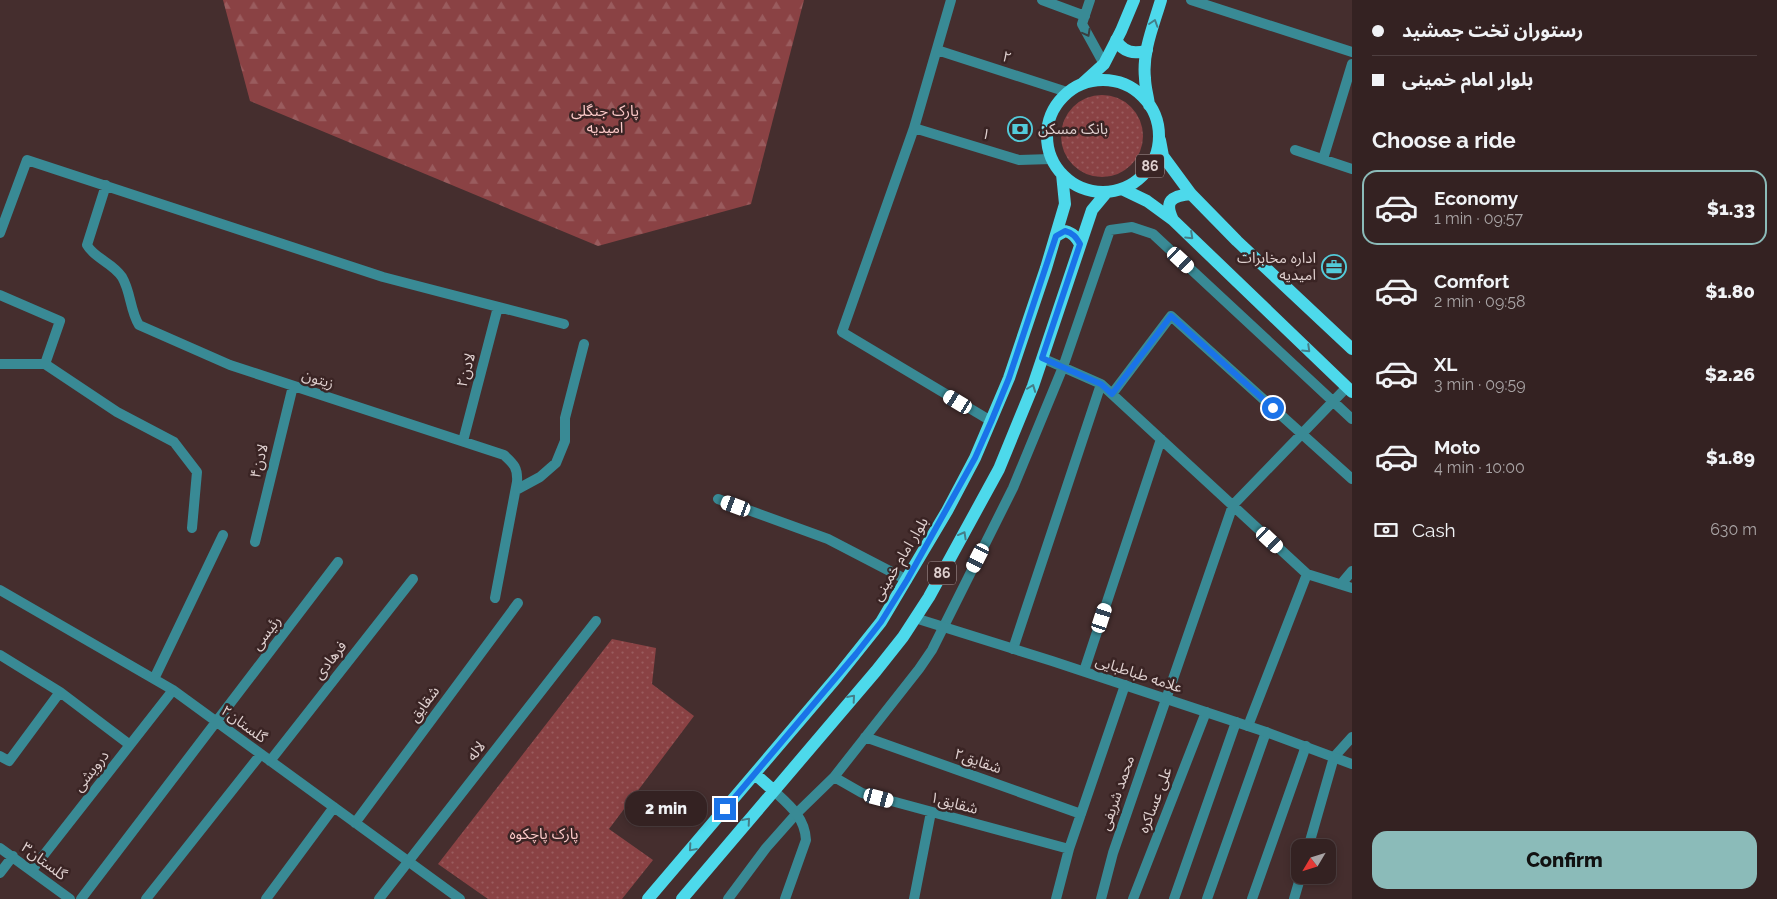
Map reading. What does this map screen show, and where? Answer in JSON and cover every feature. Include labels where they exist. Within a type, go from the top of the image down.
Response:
[{"type":"main road","name":"86","points":[[1134,0],[1104,64],[1084,83],[1067,92],[1055,106],[1048,123],[1047,141],[1051,159],[1062,174],[1075,184],[1090,191],[1107,192],[1122,189],[1137,180],[1149,168],[1156,152],[1159,135],[1156,120],[1149,105],[1144,76],[1148,41],[1161,0]]},
{"type":"main road","points":[[1116,40],[1130,52],[1147,50]]},
{"type":"main road","name":"86","points":[[1084,83],[1102,80],[1120,83],[1137,92],[1149,105]]},
{"type":"main road","points":[[1159,135],[1164,156],[1191,194],[1236,241],[1352,349]]},
{"type":"main road","name":"بلوار امام خمینی","points":[[648,899],[856,654],[881,622],[907,580],[975,458],[1009,378],[1065,204],[1062,174]]},
{"type":"main road","points":[[1122,189],[1147,201],[1173,220],[1349,390]]},
{"type":"main road","name":"86","points":[[682,899],[876,671],[903,637],[930,596],[999,469],[1033,386],[1092,210],[1107,192]]},
{"type":"main road","points":[[1173,220],[1169,210],[1171,201],[1178,195],[1191,194]]},
{"type":"main road","points":[[1056,236],[1065,231],[1071,233],[1080,244]]},
{"type":"main road","points":[[755,774],[773,790]]},
{"type":"street","points":[[951,0],[914,128],[842,332],[991,422]]},
{"type":"street","points":[[1042,0],[1085,16]]},
{"type":"street","points":[[1090,0],[1082,24],[1104,64]]},
{"type":"street","points":[[1191,0],[1352,52]]},
{"type":"street","name":"۲","points":[[937,50],[1067,92]]},
{"type":"street","points":[[1323,159],[1352,64]]},
{"type":"street","name":"۱","points":[[914,128],[1019,160],[1051,159]]},
{"type":"street","points":[[1295,150],[1352,169]]},
{"type":"street","points":[[0,233],[27,160],[383,277],[564,324]]},
{"type":"street","name":"زیتون","points":[[106,185],[87,245],[89,249],[110,264],[121,276],[128,290],[134,318],[139,325],[230,365],[463,441],[504,455],[508,459],[518,472],[495,598]]},
{"type":"street","points":[[728,899],[766,848],[797,813],[834,778],[926,661],[1013,488],[1063,367],[1110,230],[1132,227],[1153,234],[1352,419]]},
{"type":"street","points":[[0,296],[60,321],[45,364]]},
{"type":"street","name":"لادن۲","points":[[463,441],[498,307]]},
{"type":"street","points":[[1112,394],[1171,316],[1352,479]]},
{"type":"street","points":[[516,490],[540,477],[556,463],[565,441],[565,418],[584,344]]},
{"type":"street","points":[[1042,358],[1101,384],[1307,574],[1352,588]]},
{"type":"street","points":[[0,364],[45,364],[117,412],[174,442],[197,472],[192,528]]},
{"type":"street","points":[[1013,649],[1101,384]]},
{"type":"street","name":"لادن۴","points":[[255,542],[293,386]]},
{"type":"street","points":[[1233,505],[1334,402],[1349,390]]},
{"type":"street","points":[[1084,671],[1161,439]]},
{"type":"street","points":[[718,499],[828,538],[907,580]]},
{"type":"street","name":"محمد شریفی","points":[[1101,899],[1113,853],[1233,505]]},
{"type":"street","points":[[154,679],[223,535]]},
{"type":"street","name":"رئیسی","points":[[81,899],[338,562]]},
{"type":"street","points":[[1341,584],[1352,571]]},
{"type":"street","points":[[1248,726],[1307,574]]},
{"type":"street","name":"فرهادی","points":[[146,899],[413,579]]},
{"type":"street","name":"گلستان۲","points":[[0,590],[173,690],[460,899]]},
{"type":"street","name":"شقایق","points":[[355,823],[518,603]]},
{"type":"street","name":"علامه طباطبایی","points":[[916,618],[1165,698],[1306,746],[1352,764]]},
{"type":"street","name":"لاله","points":[[379,899],[596,621]]},
{"type":"street","points":[[0,655],[60,692],[130,745]]},
{"type":"street","points":[[1056,899],[1069,849],[1125,685]]},
{"type":"street","name":"درویشی","points":[[32,870],[173,690]]},
{"type":"street","points":[[0,756],[9,761],[60,692]]},
{"type":"street","name":"علی عساکره","points":[[1133,899],[1206,712]]},
{"type":"street","points":[[1174,899],[1236,722]]},
{"type":"street","points":[[1207,899],[1266,732]]},
{"type":"street","name":"شقایق۲","points":[[866,738],[1081,814]]},
{"type":"street","points":[[1311,839],[1334,757],[1352,738]]},
{"type":"street","points":[[1252,899],[1306,746]]},
{"type":"street","name":"شقایق۱","points":[[834,778],[862,793],[1069,849]]},
{"type":"street","points":[[773,790],[797,813],[806,832],[806,840],[785,899]]},
{"type":"street","points":[[266,899],[334,807]]},
{"type":"street","points":[[914,899],[931,812]]},
{"type":"street","name":"گلستان۳","points":[[0,848],[70,899]]},
{"type":"street","points":[[0,873],[13,856]]},
{"type":"street","points":[[1294,899],[1298,884]]},
{"type":"street","points":[[790,887],[795,899]]},
{"type":"green space","name":"پارک جنگلی امیدیه","points":[[223,0],[804,0],[751,204],[598,246],[250,101]]},
{"type":"green space","points":[[1102,95],[1118,98],[1131,107],[1140,120],[1143,136],[1140,152],[1131,165],[1118,174],[1102,177],[1086,174],[1073,165],[1064,152],[1061,136],[1064,120],[1073,107],[1086,98]]},
{"type":"green space","name":"پارک پاچکوه","points":[[612,639],[656,648],[652,684],[694,716],[609,829],[653,860],[622,899],[488,899],[438,864]]},
{"type":"place","name":"بانک مسکن","points":[[1020,129]]},
{"type":"place","name":"اداره مخابرات امیدیه","points":[[1334,267]]},
{"type":"route","points":[[725,809],[856,654],[881,622],[907,580],[947,511],[975,458],[991,422],[1009,378],[1056,236],[1060,233],[1065,231],[1071,233],[1080,244],[1042,358],[1101,384],[1112,394],[1171,316],[1273,408]]}]
